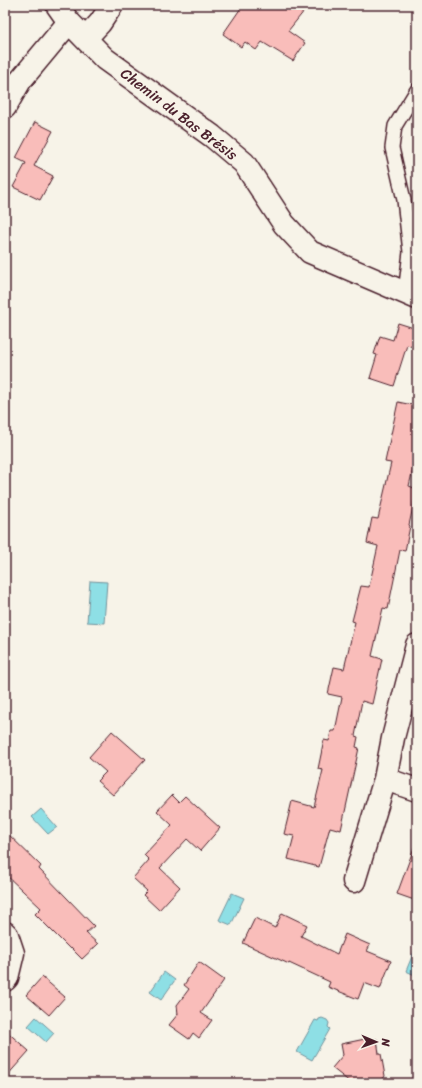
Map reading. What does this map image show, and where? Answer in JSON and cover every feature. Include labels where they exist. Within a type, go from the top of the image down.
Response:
[{"type":"street","points":[[86,38],[100,24],[112,5]]},
{"type":"street","points":[[5,107],[63,13]]},
{"type":"street","name":"Chemin du Bas Brésis","points":[[63,13],[105,59],[212,136],[244,163],[284,224],[310,252],[411,296]]},
{"type":"street","points":[[354,881],[385,779],[393,738],[417,644]]},
{"type":"street","points":[[385,779],[417,790]]},
{"type":"street","points":[[5,932],[13,954],[7,978],[5,980]]},
{"type":"lane","points":[[411,296],[410,252],[404,200],[392,148],[395,126],[417,90]]},
{"type":"lane","points":[[411,296],[417,271]]},
{"type":"water","points":[[90,581],[107,582],[104,623],[87,622]]},
{"type":"water","points":[[41,809],[57,827],[48,834],[32,817]]},
{"type":"water","points":[[232,893],[244,898],[231,925],[219,920]]},
{"type":"water","points":[[417,947],[417,976],[406,971]]},
{"type":"water","points":[[164,972],[175,980],[161,1000],[150,992]]},
{"type":"water","points":[[36,1017],[54,1033],[46,1042],[28,1026]]},
{"type":"water","points":[[322,1018],[327,1020],[329,1023],[328,1027],[330,1029],[312,1060],[297,1052],[315,1020],[318,1021]]},
{"type":"building","points":[[243,5],[309,5],[288,31],[305,43],[293,61],[262,42],[256,50],[245,42],[241,47],[223,34]]},
{"type":"building","points":[[35,122],[53,131],[34,166],[53,176],[40,200],[13,187],[26,163],[16,158]]},
{"type":"building","points":[[398,323],[417,329],[417,334],[413,347],[407,345],[394,386],[370,378],[377,355],[374,354],[380,336],[393,340]]},
{"type":"building","points":[[398,402],[417,406],[417,452],[409,486],[417,489],[405,551],[400,550],[388,609],[383,608],[372,656],[382,659],[372,704],[362,701],[355,736],[358,737],[356,747],[359,748],[341,830],[330,827],[319,867],[288,859],[294,836],[284,834],[292,801],[314,807],[323,770],[318,769],[324,740],[329,741],[331,731],[335,731],[342,697],[328,694],[334,667],[344,669],[355,622],[352,621],[361,586],[369,587],[378,546],[367,543],[372,518],[378,519],[391,463],[385,462]]},
{"type":"building","points":[[112,731],[145,760],[113,795],[97,781],[106,772],[89,757]]},
{"type":"building","points":[[172,795],[179,802],[185,796],[220,828],[200,851],[187,839],[160,868],[180,887],[159,910],[143,895],[147,891],[133,878],[149,860],[144,855],[172,825],[157,811]]},
{"type":"building","points":[[5,831],[41,866],[39,869],[94,926],[86,933],[98,944],[82,959],[35,914],[41,908],[5,874]]},
{"type":"building","points":[[415,845],[417,845],[417,901],[397,894]]},
{"type":"building","points":[[282,913],[307,925],[301,936],[337,954],[345,934],[370,945],[367,951],[391,961],[380,989],[364,983],[358,999],[328,987],[330,982],[243,943],[255,918],[275,928]]},
{"type":"building","points":[[199,962],[224,980],[201,1013],[212,1020],[199,1038],[193,1033],[189,1039],[169,1025],[178,1014],[177,1005],[189,989],[184,985]]},
{"type":"building","points":[[42,977],[65,997],[49,1015],[26,995]]},
{"type":"building","points":[[5,1030],[29,1051],[5,1078]]},
{"type":"building","points":[[365,1039],[365,1041],[377,1039],[379,1054],[381,1054],[385,1076],[380,1083],[351,1083],[332,1068],[343,1055],[341,1044]]}]
